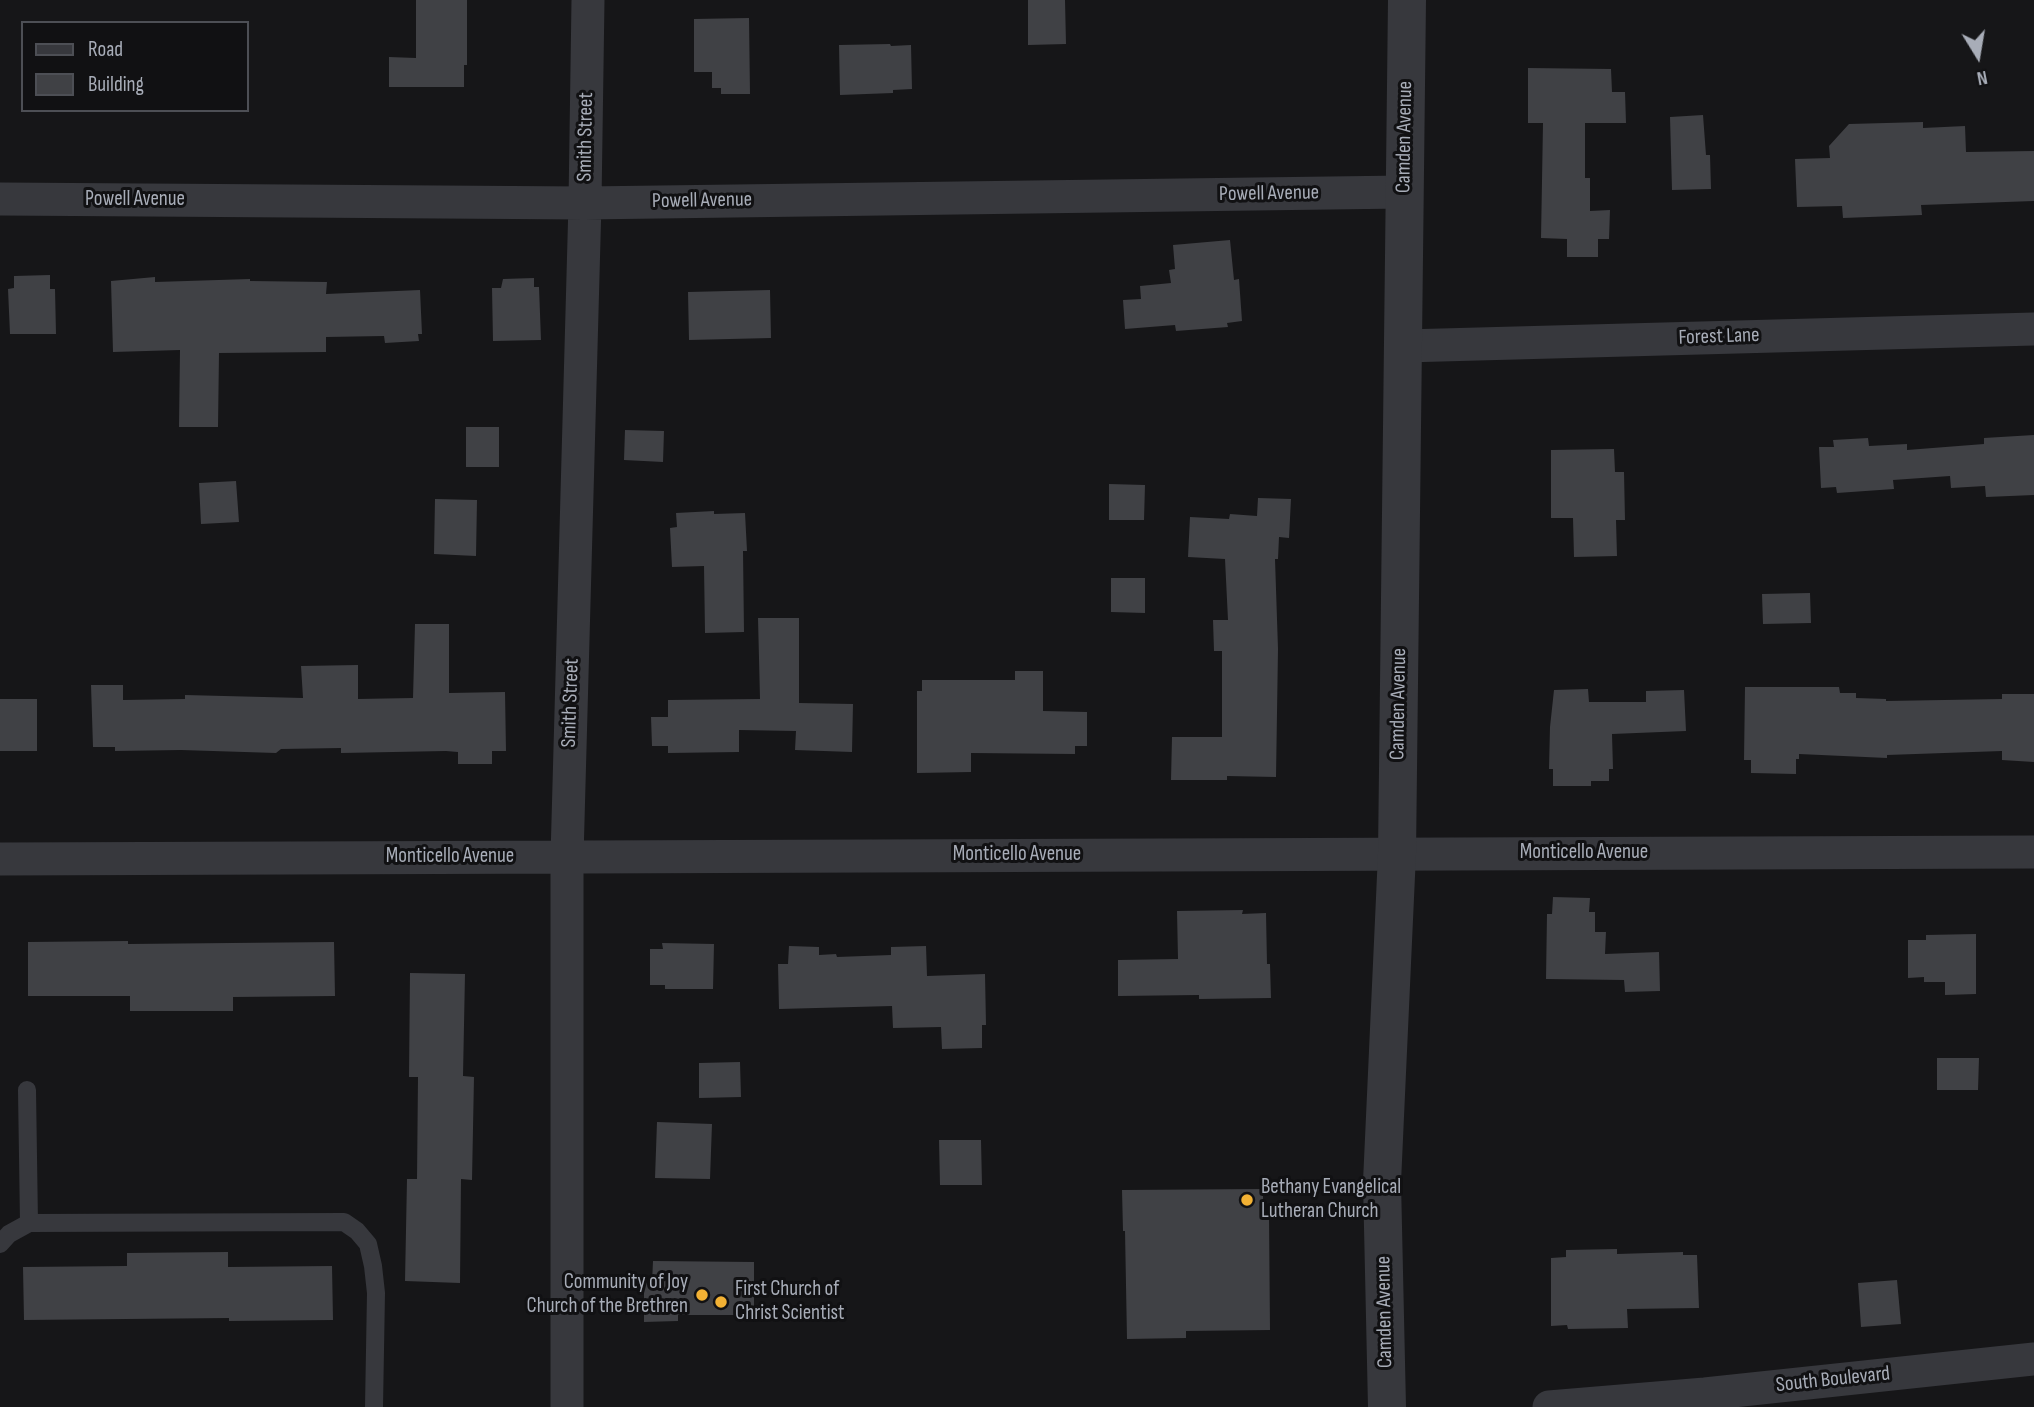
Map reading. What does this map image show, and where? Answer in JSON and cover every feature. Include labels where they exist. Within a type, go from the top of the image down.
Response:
[{"type":"street","name":"Smith Street","points":[[567,1407],[567,857],[588,0]]},
{"type":"street","name":"Camden Avenue","points":[[1387,1407],[1382,1182],[1397,854],[1407,0]]},
{"type":"street","name":"Powell Avenue","points":[[0,199],[585,203],[1404,192]]},
{"type":"street","name":"Forest Lane","points":[[1404,346],[2034,329]]},
{"type":"street","name":"Monticello Avenue","points":[[0,859],[2034,852]]},
{"type":"street","name":"South Boulevard","points":[[1549,1407],[1705,1394],[2034,1359]]},
{"type":"lane","points":[[27,1090],[29,1223]]},
{"type":"lane","points":[[0,1244],[9,1234],[29,1223],[344,1222],[357,1231],[368,1244],[373,1266],[376,1293],[373,1407]]},
{"type":"building","points":[[416,0],[467,0],[467,65],[464,65],[464,87],[389,87],[389,57],[416,58]]},
{"type":"building","points":[[1028,0],[1065,0],[1066,44],[1028,45]]},
{"type":"building","points":[[749,18],[750,94],[721,94],[721,88],[712,88],[712,72],[694,72],[694,19]]},
{"type":"building","points":[[839,45],[911,45],[912,89],[893,90],[893,93],[840,95]]},
{"type":"building","points":[[1528,68],[1611,69],[1612,92],[1625,92],[1626,123],[1585,123],[1585,178],[1590,178],[1590,211],[1610,210],[1609,239],[1598,239],[1598,257],[1567,257],[1567,239],[1541,238],[1543,123],[1528,123]]},
{"type":"building","points":[[1703,115],[1706,155],[1710,155],[1711,189],[1672,190],[1670,117]]},
{"type":"building","points":[[1923,122],[1923,128],[1965,126],[1966,152],[2034,151],[2034,201],[1921,205],[1922,215],[1843,218],[1842,206],[1797,207],[1795,159],[1830,158],[1829,146],[1849,124]]},
{"type":"building","points":[[1230,240],[1234,280],[1239,279],[1242,321],[1227,323],[1228,327],[1176,331],[1175,325],[1125,329],[1123,300],[1141,299],[1140,286],[1171,283],[1169,270],[1175,269],[1173,245]]},
{"type":"building","points":[[50,275],[50,289],[55,289],[56,334],[10,334],[8,289],[14,288],[14,276]]},
{"type":"building","points":[[155,277],[155,282],[250,279],[327,282],[326,294],[420,290],[422,334],[418,334],[419,341],[385,343],[384,336],[326,337],[326,352],[219,353],[218,427],[179,427],[180,350],[113,352],[111,281]]},
{"type":"building","points":[[534,278],[534,287],[539,287],[541,340],[493,341],[492,288],[501,288],[503,279]]},
{"type":"building","points":[[770,290],[771,338],[689,340],[688,292]]},
{"type":"building","points":[[466,427],[499,427],[499,467],[466,467]]},
{"type":"building","points":[[625,430],[664,431],[663,462],[624,460]]},
{"type":"building","points":[[2034,435],[2034,495],[1986,497],[1985,486],[1951,488],[1950,476],[1893,480],[1894,489],[1837,493],[1836,487],[1821,488],[1819,447],[1834,447],[1833,440],[1868,438],[1869,446],[1907,444],[1907,450],[1984,444],[1984,438]]},
{"type":"building","points":[[1614,449],[1615,472],[1624,472],[1625,520],[1616,520],[1617,556],[1574,557],[1573,518],[1551,518],[1551,450]]},
{"type":"building","points":[[236,481],[239,522],[201,524],[199,483]]},
{"type":"building","points":[[1109,484],[1145,485],[1144,520],[1109,520]]},
{"type":"building","points":[[1258,498],[1291,499],[1289,538],[1279,537],[1278,559],[1275,559],[1278,649],[1276,777],[1227,776],[1227,780],[1171,780],[1172,737],[1222,737],[1222,651],[1214,651],[1213,620],[1228,620],[1225,559],[1188,557],[1190,517],[1229,519],[1230,514],[1257,516]]},
{"type":"building","points":[[435,499],[477,500],[476,556],[434,554]]},
{"type":"building","points":[[714,511],[714,514],[745,513],[747,551],[743,551],[744,632],[705,633],[704,566],[672,567],[670,528],[677,527],[676,513]]},
{"type":"building","points":[[1111,578],[1145,578],[1145,613],[1111,612]]},
{"type":"building","points":[[1810,593],[1811,623],[1763,624],[1762,594]]},
{"type":"building","points":[[758,618],[799,618],[799,703],[853,704],[852,752],[795,750],[796,731],[739,730],[739,752],[668,753],[668,746],[652,746],[651,717],[668,717],[668,700],[760,699]]},
{"type":"building","points":[[415,624],[449,624],[449,693],[505,692],[506,751],[492,751],[492,764],[458,764],[458,752],[446,751],[341,753],[341,748],[281,749],[276,753],[115,751],[115,747],[93,747],[91,685],[123,685],[123,700],[185,699],[185,695],[303,698],[301,666],[358,665],[358,699],[413,698]]},
{"type":"building","points":[[1015,671],[1043,671],[1043,711],[1087,712],[1087,746],[1075,746],[1075,754],[971,753],[971,772],[917,773],[917,691],[922,691],[922,680],[1015,680]]},
{"type":"building","points":[[1745,687],[1839,687],[1840,693],[1856,693],[1856,698],[1886,701],[2002,699],[2002,694],[2034,694],[2034,762],[2002,760],[2002,751],[1887,755],[1887,758],[1799,754],[1799,759],[1796,759],[1796,774],[1751,773],[1751,760],[1744,760]]},
{"type":"building","points":[[1588,689],[1589,702],[1646,702],[1646,691],[1684,690],[1686,731],[1612,734],[1613,769],[1609,769],[1609,781],[1591,781],[1591,786],[1553,786],[1553,769],[1549,769],[1554,690]]},
{"type":"building","points":[[0,699],[37,699],[37,751],[0,751]]},
{"type":"building","points":[[1553,897],[1590,898],[1589,912],[1595,912],[1595,932],[1606,932],[1605,954],[1659,952],[1660,991],[1625,992],[1624,980],[1546,979],[1547,914],[1552,914]]},
{"type":"building","points":[[1243,910],[1242,914],[1266,913],[1271,998],[1118,996],[1118,960],[1178,959],[1177,911]]},
{"type":"building","points":[[1976,934],[1976,994],[1945,995],[1945,982],[1924,982],[1924,977],[1908,978],[1908,940],[1926,940],[1926,935]]},
{"type":"building","points":[[128,941],[128,944],[334,942],[335,996],[233,997],[233,1011],[130,1011],[130,996],[28,996],[28,942]]},
{"type":"building","points":[[662,943],[714,944],[713,989],[665,989],[665,985],[650,985],[650,949],[663,949]]},
{"type":"building","points":[[789,946],[819,947],[819,955],[836,954],[837,957],[891,955],[891,947],[926,946],[927,976],[985,974],[986,1025],[982,1025],[982,1048],[942,1049],[941,1027],[893,1028],[892,1006],[779,1009],[778,964],[788,964]]},
{"type":"building","points":[[410,973],[465,974],[463,1076],[474,1077],[472,1180],[461,1179],[460,1283],[405,1281],[407,1179],[417,1179],[418,1077],[409,1077]]},
{"type":"building","points":[[1937,1058],[1979,1058],[1978,1090],[1937,1090]]},
{"type":"building","points":[[740,1062],[741,1097],[699,1098],[699,1063]]},
{"type":"building","points":[[657,1122],[712,1124],[710,1179],[655,1178]]},
{"type":"building","points":[[939,1140],[981,1140],[982,1185],[940,1185]]},
{"type":"building","points":[[1263,1189],[1263,1216],[1269,1216],[1270,1330],[1186,1331],[1186,1338],[1127,1339],[1122,1190]]},
{"type":"building","points":[[1617,1249],[1617,1254],[1683,1252],[1683,1255],[1697,1255],[1699,1308],[1627,1309],[1628,1328],[1568,1329],[1567,1325],[1551,1326],[1551,1258],[1566,1257],[1566,1250]]},
{"type":"building","points":[[228,1252],[228,1267],[332,1266],[333,1320],[24,1320],[23,1267],[127,1266],[127,1253]]},
{"type":"building","points":[[653,1261],[754,1262],[754,1315],[678,1315],[678,1321],[644,1322],[644,1282],[652,1283]]},
{"type":"building","points":[[1897,1280],[1901,1324],[1861,1327],[1858,1283]]},
{"type":"place","name":"Bethany Evangelical Lutheran Church","points":[[1247,1200]]},
{"type":"place","name":"Community of Joy Church of the Brethren","points":[[702,1295]]},
{"type":"place","name":"First Church of Christ Scientist","points":[[721,1302]]}]
